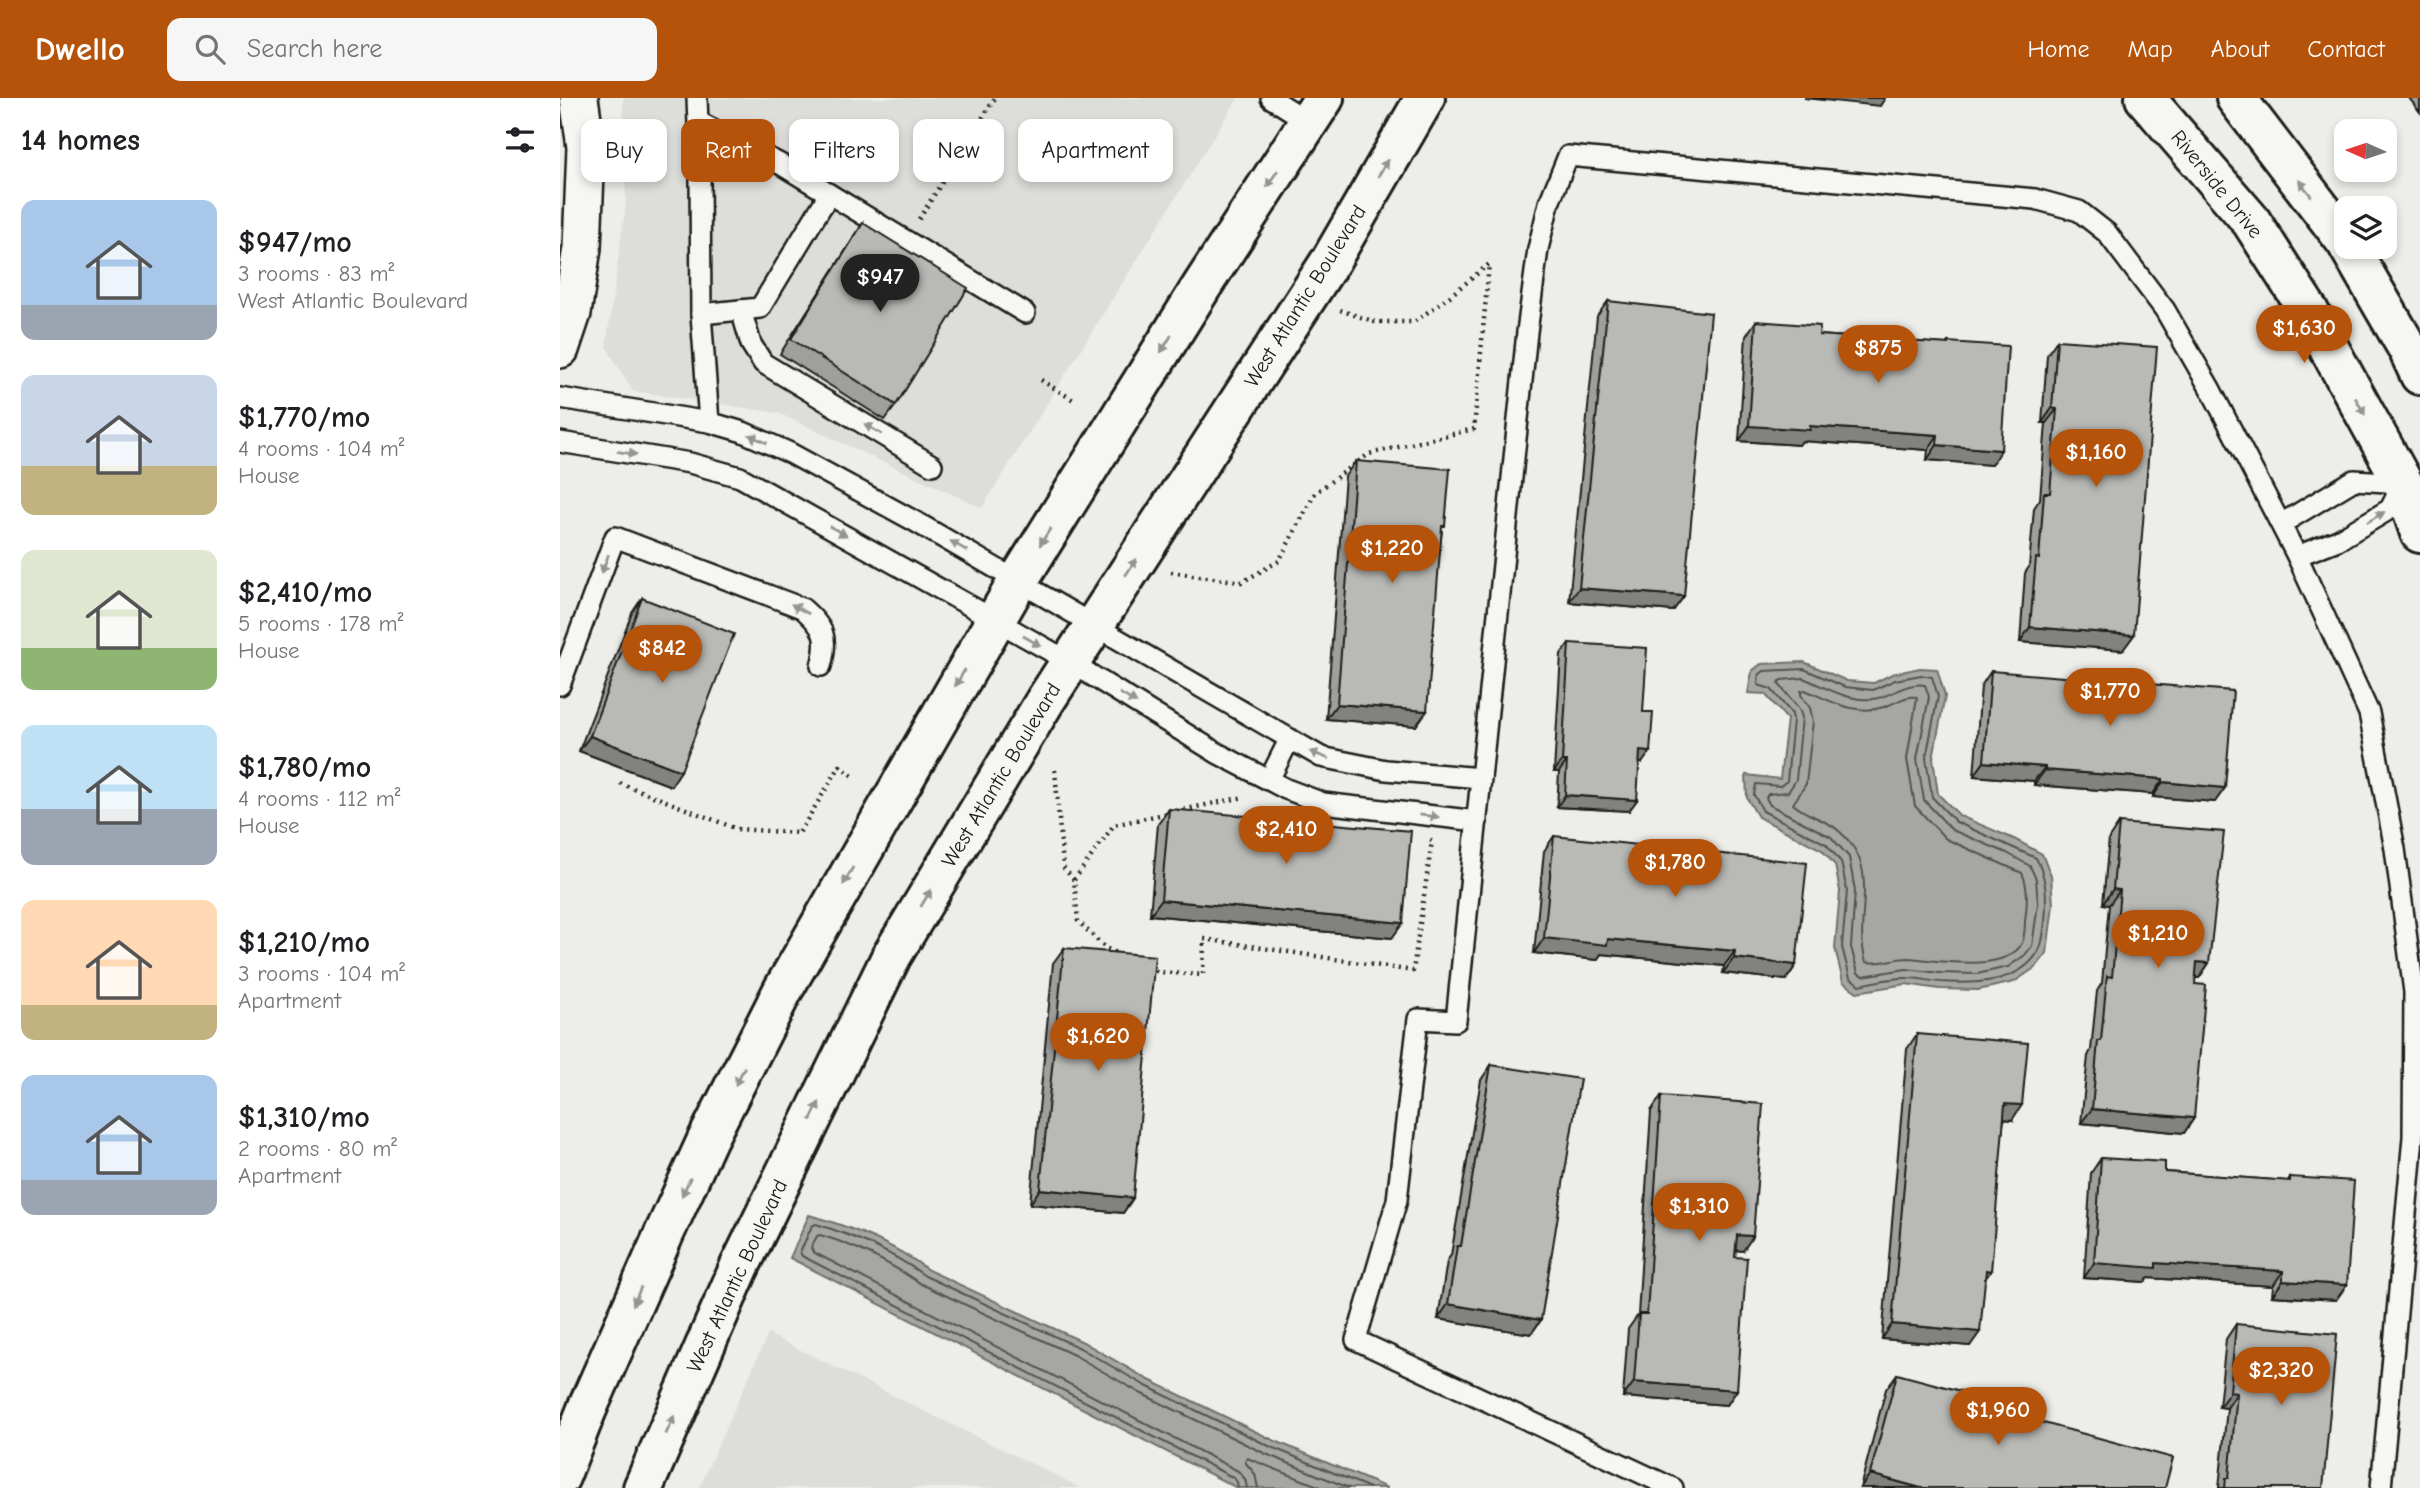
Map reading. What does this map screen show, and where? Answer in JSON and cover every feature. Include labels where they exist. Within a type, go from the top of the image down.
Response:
[{"type":"main road","name":"West Atlantic Boulevard","points":[[643,1488],[739,1268],[891,957],[1093,624],[1331,260],[1425,98]]},
{"type":"main road","name":"Riverside Drive","points":[[2145,98],[2251,221],[2308,310],[2411,479],[2420,533]]},
{"type":"main road","points":[[2236,98],[2334,227]]},
{"type":"main road","points":[[560,1477],[587,1409],[707,1140],[783,990],[994,619],[1202,286],[1316,110]]},
{"type":"main road","points":[[2356,259],[2420,375]]},
{"type":"street","points":[[560,349],[572,313],[582,248],[586,147],[579,98]]},
{"type":"lane","points":[[697,98],[699,119]]},
{"type":"lane","points":[[1271,98],[1316,110]]},
{"type":"lane","points":[[1673,1488],[1356,1340],[1397,1200],[1418,1019],[1456,1021],[1527,332],[1536,263],[1549,203],[1568,156],[2035,199],[2079,211],[2107,233],[2165,310],[2211,390],[2297,556],[2369,713],[2395,849],[2414,992],[2413,1138],[2381,1488]]},
{"type":"lane","points":[[775,161],[1025,313]]},
{"type":"lane","points":[[700,182],[701,314],[709,422]]},
{"type":"lane","points":[[701,314],[760,308],[829,194]]},
{"type":"lane","points":[[741,310],[751,344],[764,363],[932,465]]},
{"type":"lane","points":[[560,398],[709,422],[743,432],[790,453],[1018,581],[1321,757],[1386,770],[1481,778]]},
{"type":"lane","points":[[560,442],[690,463],[740,477],[1070,662],[1217,752],[1269,780],[1323,803],[1477,821]]},
{"type":"lane","points":[[2280,524],[2354,480],[2411,479]]},
{"type":"lane","points":[[2297,556],[2337,540],[2390,509],[2411,479]]},
{"type":"lane","points":[[560,685],[615,537],[802,608],[816,620],[824,632],[825,651],[821,666]]},
{"type":"lane","points":[[1269,780],[1289,740]]},
{"type":"path","points":[[906,241],[995,98]]},
{"type":"path","points":[[1171,572],[1242,582],[1279,561],[1315,493],[1369,454],[1474,429],[1489,264],[1414,322],[1375,322],[1336,308]]},
{"type":"path","points":[[1041,380],[1075,401]]},
{"type":"path","points":[[620,783],[737,829],[799,833],[839,766],[854,777]]},
{"type":"path","points":[[1055,770],[1063,867],[1074,880],[1078,921],[1105,948],[1127,958]]},
{"type":"path","points":[[1074,880],[1114,825],[1255,794]]},
{"type":"path","points":[[1137,962],[1159,972],[1203,975],[1204,939],[1413,971],[1432,841],[1422,836]]},
{"type":"shaded area","points":[[623,98],[1238,98],[982,508],[778,413],[633,391],[606,347],[626,203],[625,182],[667,182],[667,119],[624,119]]},
{"type":"shaded area","points":[[768,1334],[1081,1488],[699,1488]]},
{"type":"water","points":[[1804,662],[1847,681],[1874,683],[1892,674],[1920,668],[1937,669],[1945,696],[1933,758],[1938,794],[1960,816],[2042,854],[2051,875],[2053,905],[2047,953],[2036,967],[2014,982],[1978,990],[1939,989],[1906,984],[1857,992],[1843,982],[1835,948],[1840,891],[1835,865],[1822,850],[1758,817],[1747,798],[1746,775],[1780,779],[1787,719],[1765,694],[1748,693],[1752,671],[1761,664]]},
{"type":"water","points":[[809,1215],[886,1244],[928,1270],[1083,1342],[1147,1379],[1273,1440],[1387,1488],[1237,1488],[790,1258]]},
{"type":"building","points":[[863,223],[968,288],[896,405],[791,339]]},
{"type":"building","points":[[1608,301],[1711,313],[1684,596],[1579,588]]},
{"type":"building","points":[[1756,321],[1820,326],[1819,335],[2008,346],[2001,450],[1937,445],[1938,435],[1810,426],[1810,430],[1749,426]]},
{"type":"building","points":[[2057,340],[2157,347],[2134,635],[2030,627],[2044,493],[2050,493],[2057,409],[2052,408]]},
{"type":"building","points":[[1356,461],[1450,469],[1445,526],[1442,526],[1427,711],[1337,704]]},
{"type":"building","points":[[642,598],[734,634],[681,771],[590,736]]},
{"type":"building","points":[[1569,643],[1647,648],[1643,712],[1653,712],[1650,752],[1640,751],[1637,800],[1565,795],[1567,761],[1562,761]]},
{"type":"building","points":[[1991,671],[2233,691],[2225,788],[2163,782],[2163,779],[2045,770],[2045,767],[1984,762]]},
{"type":"building","points":[[1169,809],[1411,831],[1403,923],[1161,900]]},
{"type":"building","points":[[2119,823],[2224,832],[2209,963],[2197,962],[2195,984],[2206,985],[2194,1118],[2092,1109],[2107,976],[2112,977],[2120,890],[2113,889]]},
{"type":"building","points":[[1554,836],[1807,863],[1796,965],[1734,958],[1735,951],[1608,939],[1607,945],[1544,938]]},
{"type":"building","points":[[1064,948],[1155,956],[1133,1198],[1040,1189]]},
{"type":"building","points":[[1917,1034],[2028,1043],[2022,1105],[2005,1104],[1991,1271],[1986,1270],[1980,1332],[1892,1324]]},
{"type":"building","points":[[1491,1065],[1580,1079],[1541,1320],[1448,1304],[1457,1246],[1461,1246]]},
{"type":"building","points":[[1661,1096],[1763,1104],[1753,1236],[1737,1235],[1735,1257],[1747,1258],[1737,1390],[1634,1382],[1639,1314],[1647,1314]]},
{"type":"building","points":[[2101,1158],[2165,1162],[2165,1172],[2290,1181],[2290,1177],[2354,1181],[2347,1285],[2283,1281],[2283,1271],[2156,1263],[2156,1268],[2094,1263]]},
{"type":"building","points":[[2236,1324],[2337,1334],[2323,1488],[2225,1488],[2226,1478],[2229,1478],[2237,1393],[2230,1392]]},
{"type":"building","points":[[1897,1374],[2028,1409],[2025,1418],[2173,1458],[2165,1488],[1921,1488],[1870,1474]]}]
